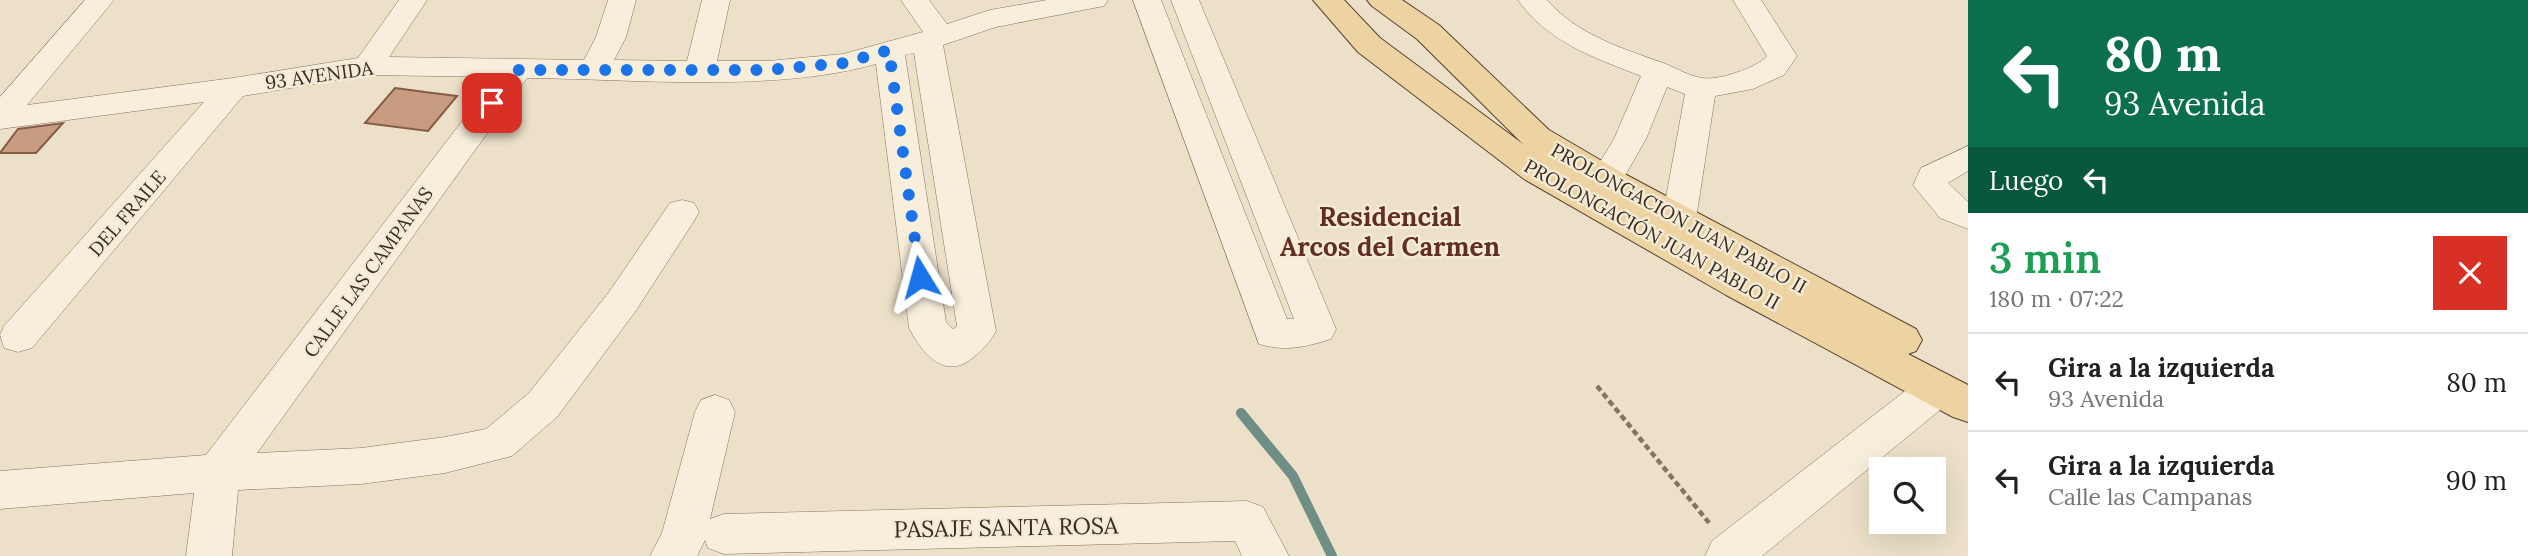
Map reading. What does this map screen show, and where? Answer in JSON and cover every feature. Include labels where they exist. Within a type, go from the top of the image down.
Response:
[{"type":"main road","name":"PROLONGACION JUAN PABLO II","points":[[1382,0],[1428,32],[1537,138],[1606,180],[1679,219],[1958,390]]},
{"type":"main road","name":"PROLONGACIÓN JUAN PABLO II","points":[[1327,1],[1369,46],[1517,158],[1568,190],[1740,285],[1958,390]]},
{"type":"main road","points":[[1401,71],[1399,62],[1404,55],[1414,50],[1427,49],[1442,52],[1468,69]]},
{"type":"street","points":[[0,118],[100,0]]},
{"type":"street","points":[[368,66],[413,0]]},
{"type":"street","points":[[594,69],[611,37],[622,0]]},
{"type":"street","points":[[699,71],[709,39],[716,0]]},
{"type":"street","points":[[889,50],[928,328],[952,353],[977,331],[934,38],[915,0]]},
{"type":"street","name":"93 AVENIDA","points":[[0,118],[233,88],[368,66],[699,71],[768,70],[844,63],[990,19],[1094,0]]},
{"type":"street","points":[[1147,0],[1273,333],[1299,334],[1317,329],[1185,0]]},
{"type":"street","points":[[1532,0],[1548,19],[1593,47],[1701,89],[1742,82],[1773,68],[1782,56],[1747,0]]},
{"type":"street","name":"CALLE LAS CAMPANAS","points":[[218,473],[517,70]]},
{"type":"street","points":[[1606,180],[1630,139],[1657,74]]},
{"type":"street","name":"DEL FRAILE","points":[[18,337],[233,88]]},
{"type":"street","points":[[1679,219],[1701,89]]},
{"type":"street","points":[[1968,157],[1933,176],[1930,185],[1952,209],[1968,217]]},
{"type":"street","points":[[0,490],[218,473],[361,466],[445,455],[496,444],[543,405],[622,302],[682,212]]},
{"type":"street","points":[[1731,554],[1958,390]]},
{"type":"street","points":[[673,556],[683,539],[715,412]]},
{"type":"street","points":[[209,556],[218,473]]},
{"type":"street","name":"PASAJE SANTA ROSA","points":[[724,534],[890,543],[1247,521],[1266,556]]},
{"type":"path","points":[[1597,386],[1731,554]]},
{"type":"building","points":[[395,88],[457,96],[428,131],[365,123]]},
{"type":"building","points":[[63,123],[36,153],[0,153],[18,129]]},
{"type":"waterway","points":[[1241,413],[1293,476],[1332,556]]},
{"type":"district","name":"Residencial Arcos del Carmen","points":[[1390,231]]},
{"type":"route","points":[[492,103],[517,70],[768,70],[844,63],[889,50],[920,277]]}]
